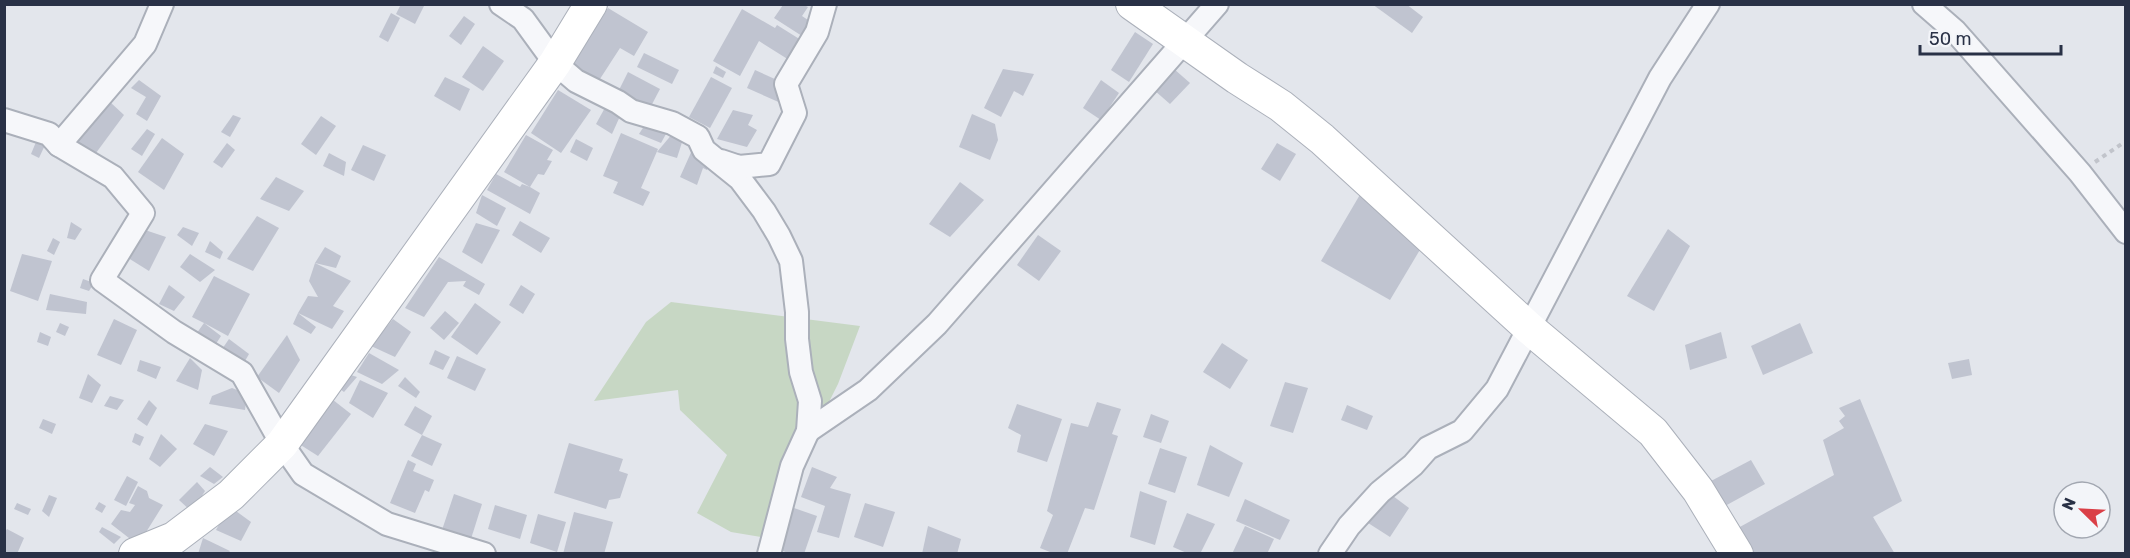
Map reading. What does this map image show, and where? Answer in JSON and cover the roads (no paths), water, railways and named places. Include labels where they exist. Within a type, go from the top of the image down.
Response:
[{"type":"street","points":[[59,145],[145,45],[162,4]]},
{"type":"street","points":[[501,4],[523,19],[555,63],[576,81],[631,111],[672,123],[698,137],[704,150],[740,178],[764,211],[791,261],[801,372],[810,401],[808,431],[792,466],[769,554]]},
{"type":"street","points":[[135,554],[174,538],[231,495],[282,444],[555,63],[591,4]]},
{"type":"street","points":[[717,160],[739,168],[769,164],[795,112],[786,84],[817,32],[825,4]]},
{"type":"street","points":[[1132,4],[1281,106],[1322,139],[1529,328],[1653,432],[1698,490],[1737,554]]},
{"type":"street","points":[[808,431],[868,390],[937,324],[1217,4]]},
{"type":"street","points":[[1330,554],[1349,526],[1380,492],[1413,465],[1428,448],[1462,431],[1497,389],[1660,78],[1708,4]]},
{"type":"street","points":[[1924,4],[1955,31],[2080,173],[2126,232]]},
{"type":"street","points":[[4,120],[49,134],[59,145],[113,177],[137,203],[143,213],[102,280],[174,332],[242,373],[282,444],[303,474],[387,524],[484,554]]}]
